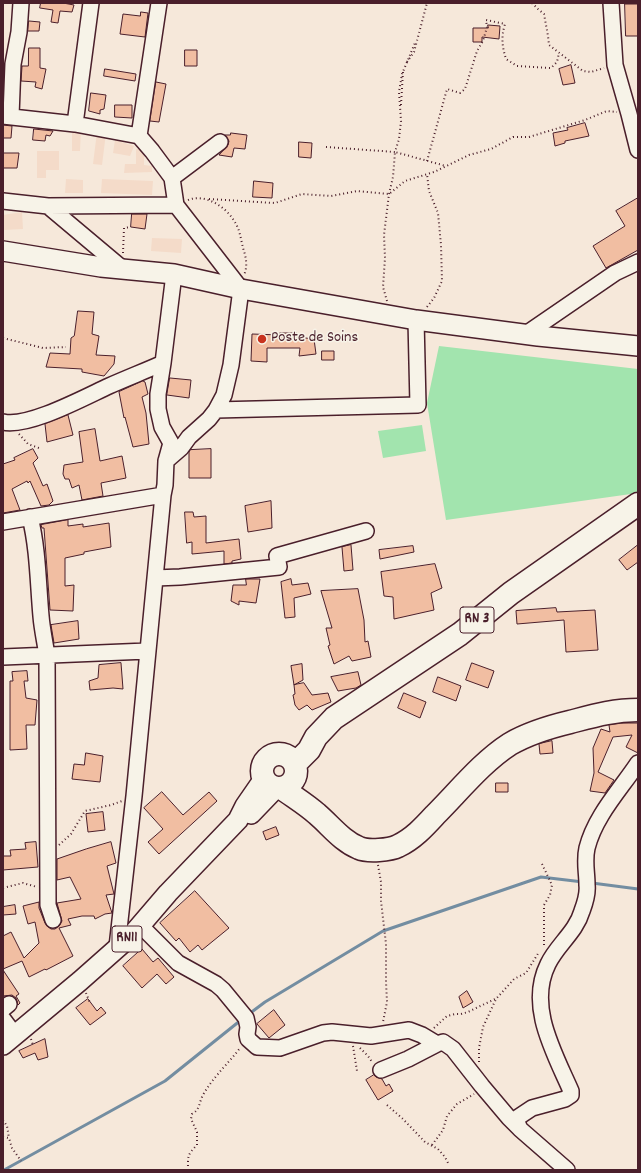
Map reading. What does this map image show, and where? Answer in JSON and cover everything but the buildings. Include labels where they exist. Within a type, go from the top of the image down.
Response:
[{"type":"highway","name":"RN 3","points":[[282,776],[302,739],[316,737],[334,718],[460,634],[512,593],[638,504]]},
{"type":"highway","points":[[282,776],[332,829],[349,843],[360,849],[376,850],[397,847],[422,829],[487,763],[510,745],[533,732],[564,723],[606,712],[638,710]]},
{"type":"main road","points":[[3,251],[101,267],[174,274],[241,289],[416,320],[638,346]]},
{"type":"main road","name":"RN11","points":[[9,1040],[80,981],[140,926],[168,893],[238,820],[245,806],[282,776]]},
{"type":"street","points":[[21,3],[19,32],[13,64],[7,116],[75,124],[140,136],[172,178],[176,205],[241,289],[231,365],[224,395],[209,419],[166,461]]},
{"type":"street","points":[[75,124],[90,3]]},
{"type":"street","points":[[140,136],[159,3]]},
{"type":"street","points":[[611,3],[615,64],[634,112],[638,150]]},
{"type":"street","points":[[172,178],[220,142]]},
{"type":"street","points":[[3,201],[48,206],[176,205]]},
{"type":"street","points":[[48,206],[123,269]]},
{"type":"street","points":[[526,334],[615,273],[638,262]]},
{"type":"street","points":[[117,947],[134,796],[147,650],[165,485],[166,461],[171,443],[162,427],[158,409],[158,394],[174,274]]},
{"type":"street","points":[[216,410],[418,405],[416,320]]},
{"type":"street","points":[[10,423],[59,409],[163,363]]},
{"type":"street","points":[[3,522],[163,495]]},
{"type":"street","points":[[30,518],[34,533],[41,596],[41,616],[47,656],[48,905],[53,920]]},
{"type":"street","points":[[155,578],[180,577],[278,567],[277,556],[366,531]]},
{"type":"street","points":[[3,657],[147,650]]},
{"type":"street","points":[[520,1128],[517,1118],[521,1114],[532,1108],[565,1099],[571,1095],[571,1091],[546,1033],[541,1010],[540,986],[548,964],[574,929],[582,914],[587,886],[587,849],[593,829],[638,763]]},
{"type":"street","points":[[140,926],[178,963],[216,984],[223,990],[246,1018],[248,1027],[246,1034],[248,1039],[257,1047],[272,1049],[285,1047],[323,1033],[332,1032],[352,1036],[371,1036],[409,1030],[422,1035],[437,1044]]},
{"type":"street","points":[[3,1019],[9,1040]]},
{"type":"street","points":[[378,1069],[408,1059],[443,1042],[453,1049],[478,1086],[509,1118],[567,1170]]},
{"type":"path","points":[[399,139],[404,68],[414,52],[427,3]]},
{"type":"path","points":[[532,3],[544,14],[549,45],[583,71],[592,72],[615,64]]},
{"type":"path","points":[[427,161],[447,89],[460,93],[465,89],[477,51],[483,41],[487,27],[486,20],[505,24],[502,35],[502,45],[506,60],[517,66],[550,68],[556,62],[559,53]]},
{"type":"path","points":[[387,314],[387,302],[383,287],[385,258],[384,235],[389,194],[393,177],[395,152],[399,139],[401,121],[399,92],[402,74],[415,43]]},
{"type":"path","points":[[176,205],[194,198],[275,203],[302,194],[331,196],[357,191],[389,194],[405,181],[427,174],[469,155],[491,149],[513,137],[528,137],[585,120],[607,111],[634,112]]},
{"type":"path","points":[[326,147],[395,152],[446,166]]},
{"type":"path","points":[[416,320],[434,298],[442,281],[438,213],[429,191],[427,174]]},
{"type":"path","points":[[209,199],[223,208],[236,223],[247,260],[245,273],[240,281],[241,289]]},
{"type":"path","points":[[123,269],[124,228],[131,227]]},
{"type":"path","points":[[3,338],[43,348],[66,347]]},
{"type":"path","points":[[10,423],[17,429],[19,435],[28,444],[39,448]]},
{"type":"path","points":[[48,855],[72,834],[85,811],[111,805],[134,796]]},
{"type":"path","points":[[432,1145],[443,1130],[447,1116],[457,1104],[478,1086],[479,1048],[483,1027],[496,998],[514,979],[526,973],[544,945],[544,905],[550,895],[552,885],[542,864]]},
{"type":"path","points":[[380,1035],[387,1002],[386,944],[381,901],[381,882]]},
{"type":"path","points":[[3,893],[3,888],[23,883],[48,890]]},
{"type":"path","points":[[437,1044],[430,1033],[447,1016],[468,1012],[496,998]]},
{"type":"path","points":[[188,1170],[188,1157],[190,1152],[197,1145],[197,1132],[191,1120],[192,1114],[197,1110],[202,1097],[215,1077],[245,1041],[246,1034]]},
{"type":"path","points":[[352,1036],[356,1044],[378,1069]]},
{"type":"path","points":[[352,1036],[357,1071]]},
{"type":"path","points":[[387,1105],[428,1145],[432,1145],[445,1157],[448,1163]]},
{"type":"path","points":[[3,1120],[7,1126],[12,1148],[21,1161]]},
{"type":"path","points":[[3,1137],[9,1138]]},
{"type":"shaded area","points":[[70,128],[81,129],[80,151],[72,151],[72,133],[69,132]]},
{"type":"shaded area","points":[[97,132],[106,133],[102,165],[93,164]]},
{"type":"shaded area","points":[[115,140],[134,146],[130,156],[113,153]]},
{"type":"shaded area","points":[[136,149],[144,149],[144,165],[152,166],[152,172],[124,173],[125,164],[136,164]]},
{"type":"shaded area","points":[[37,151],[59,151],[59,170],[46,170],[46,178],[37,178]]},
{"type":"shaded area","points":[[66,179],[83,180],[83,193],[65,193]]},
{"type":"shaded area","points":[[102,179],[153,181],[152,195],[101,193]]},
{"type":"shaded area","points":[[22,212],[23,229],[4,230],[3,215]]},
{"type":"shaded area","points":[[152,238],[182,239],[181,253],[151,251]]},
{"type":"green space","points":[[439,346],[638,369],[638,493],[446,520],[427,403]]},
{"type":"green space","points":[[422,425],[426,451],[383,458],[378,431]]},
{"type":"waterway","points":[[249,1014],[265,1002],[383,931],[541,877],[583,882]]},
{"type":"waterway","points":[[592,883],[638,889]]},
{"type":"waterway","points":[[4,1170],[165,1081],[241,1020]]},
{"type":"place","name":"Poste de Soins","points":[[262,339]]}]
